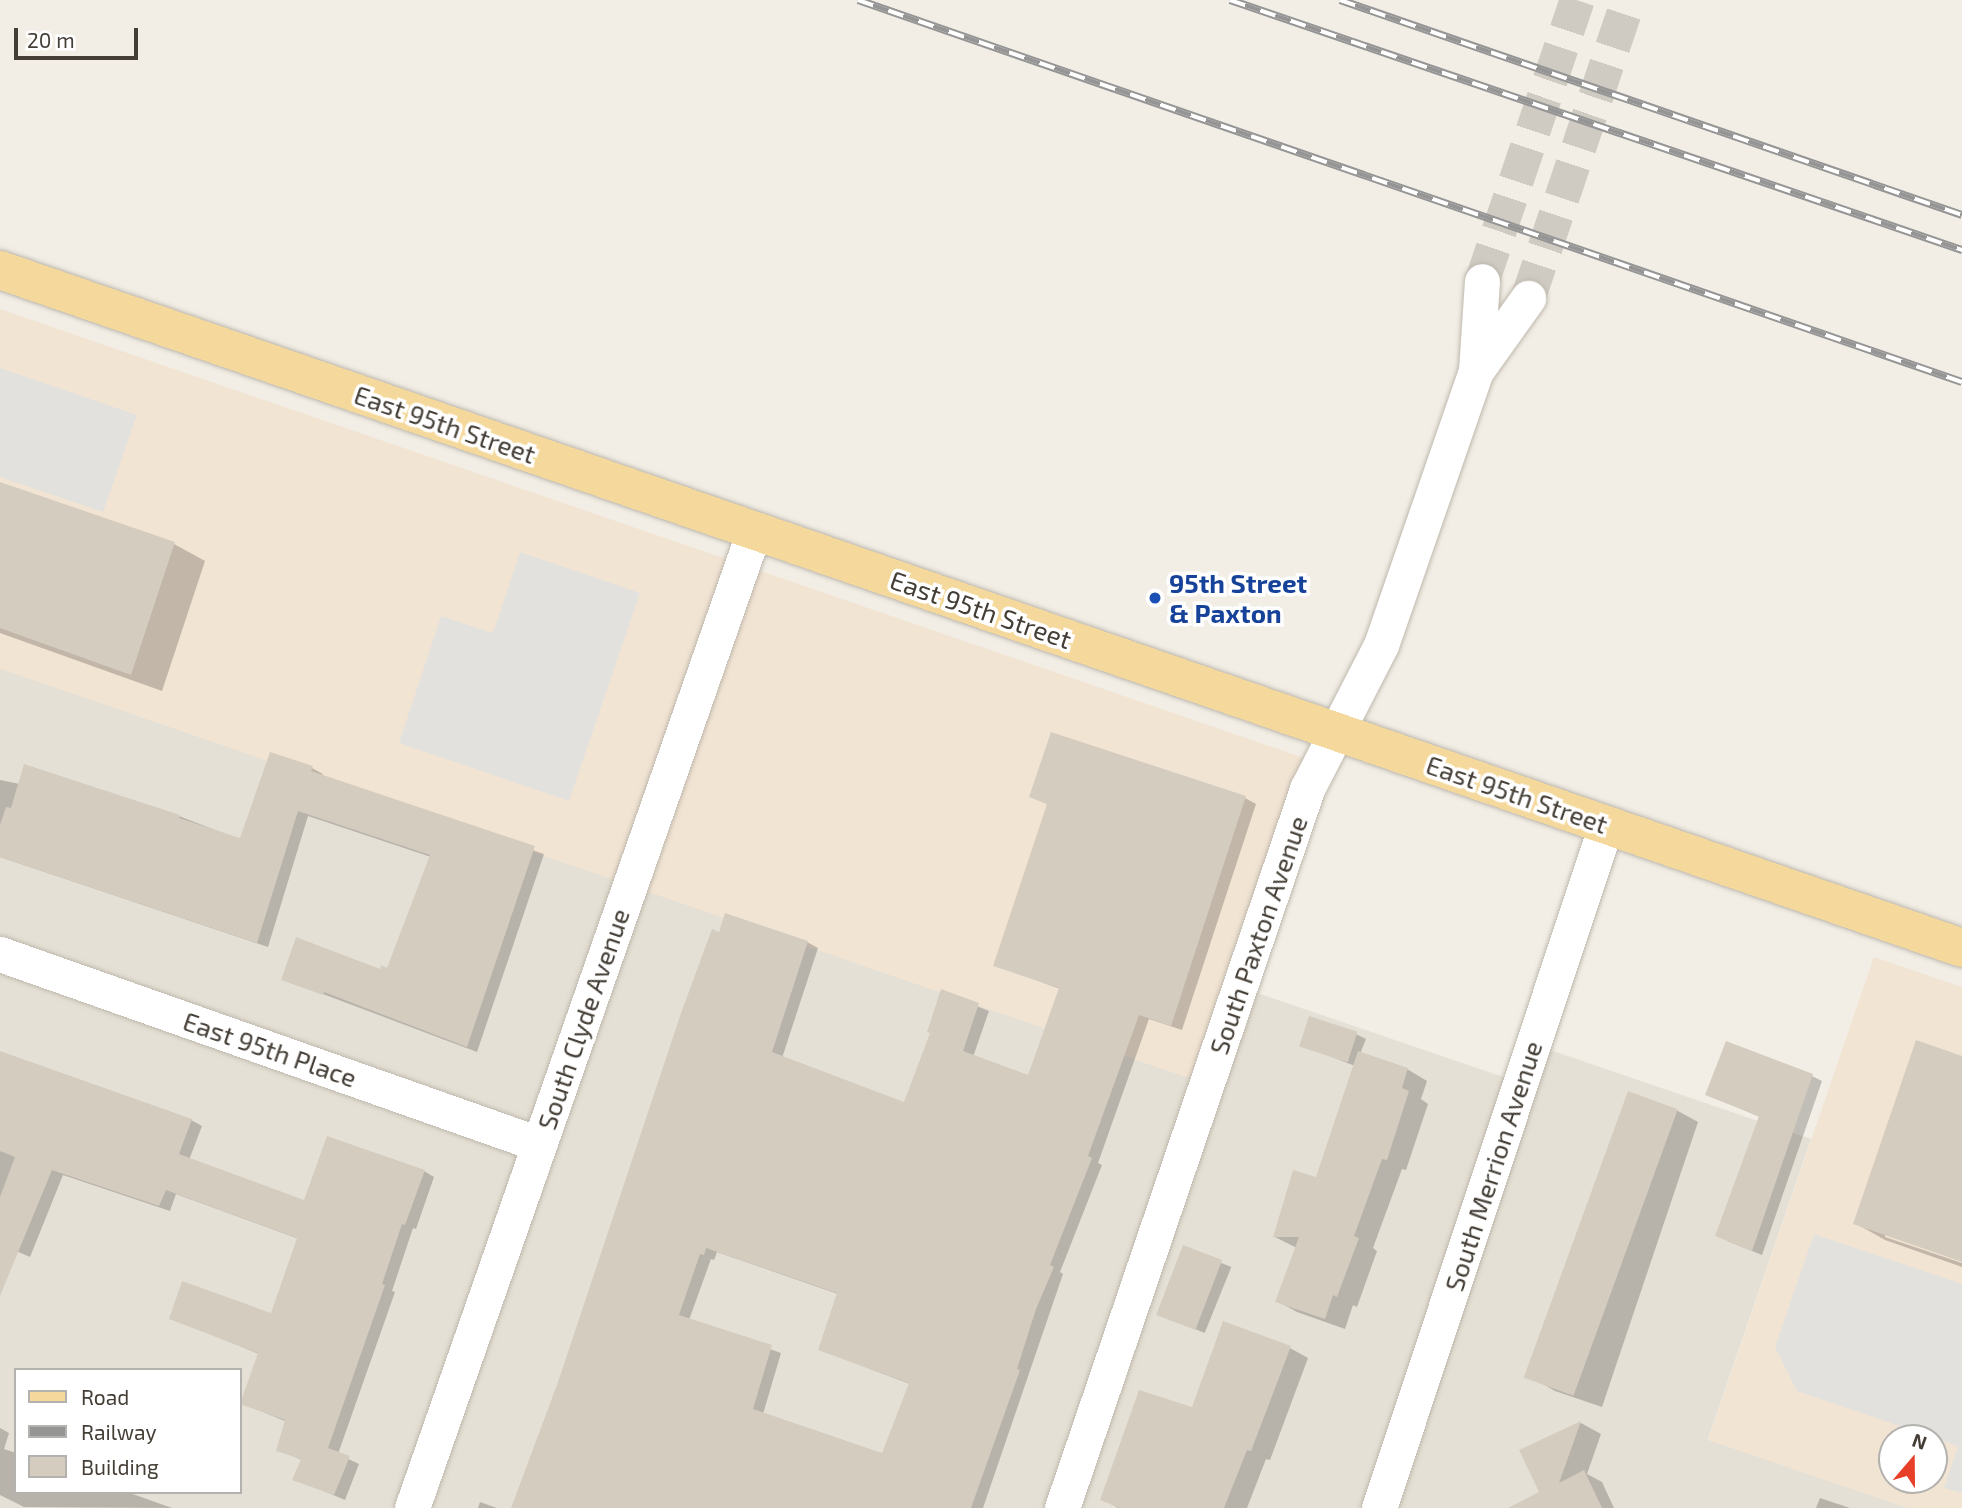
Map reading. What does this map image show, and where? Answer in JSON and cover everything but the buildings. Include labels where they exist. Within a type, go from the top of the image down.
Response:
[{"type":"main road","name":"East 95th Street","points":[[0,270],[1962,948]]},
{"type":"street","name":"South Paxton Avenue","points":[[1062,1508],[1307,789],[1381,645],[1476,371],[1482,281]]},
{"type":"street","name":"South Paxton Avenue","points":[[1476,371],[1528,298]]},
{"type":"street","name":"South Clyde Avenue","points":[[412,1508],[754,531]]},
{"type":"street","name":"South Merrion Avenue","points":[[1379,1508],[1606,825]]},
{"type":"street","name":"East 95th Place","points":[[0,954],[539,1144]]},
{"type":"shaded area","points":[[0,309],[1310,760],[1199,1081],[0,669]]},
{"type":"shaded area","points":[[0,368],[137,415],[103,512],[0,477]]},
{"type":"shaded area","points":[[520,552],[640,593],[569,801],[399,743],[441,616],[493,633]]},
{"type":"shaded area","points":[[0,649],[562,839],[1234,985],[1512,1080],[1524,1041],[1811,1139],[1708,1439],[1908,1508],[0,1508]]},
{"type":"shaded area","points":[[1874,957],[1962,987],[1962,1508],[1908,1508],[1708,1440]]},
{"type":"shaded area","points":[[1814,1234],[1962,1284],[1962,1493],[1948,1489],[1948,1476],[1958,1446],[1948,1443],[1948,1424],[1894,1424],[1797,1391],[1775,1347]]},
{"type":"tunnel","points":[[1482,281],[1577,0]]},
{"type":"tunnel","points":[[1528,298],[1628,0]]},
{"type":"railway","points":[[858,0],[1962,382]]},
{"type":"railway","points":[[1230,0],[1962,250]]},
{"type":"railway","points":[[1340,0],[1962,215]]},
{"type":"place","name":"95th Street & Paxton","points":[[1155,598]]}]
